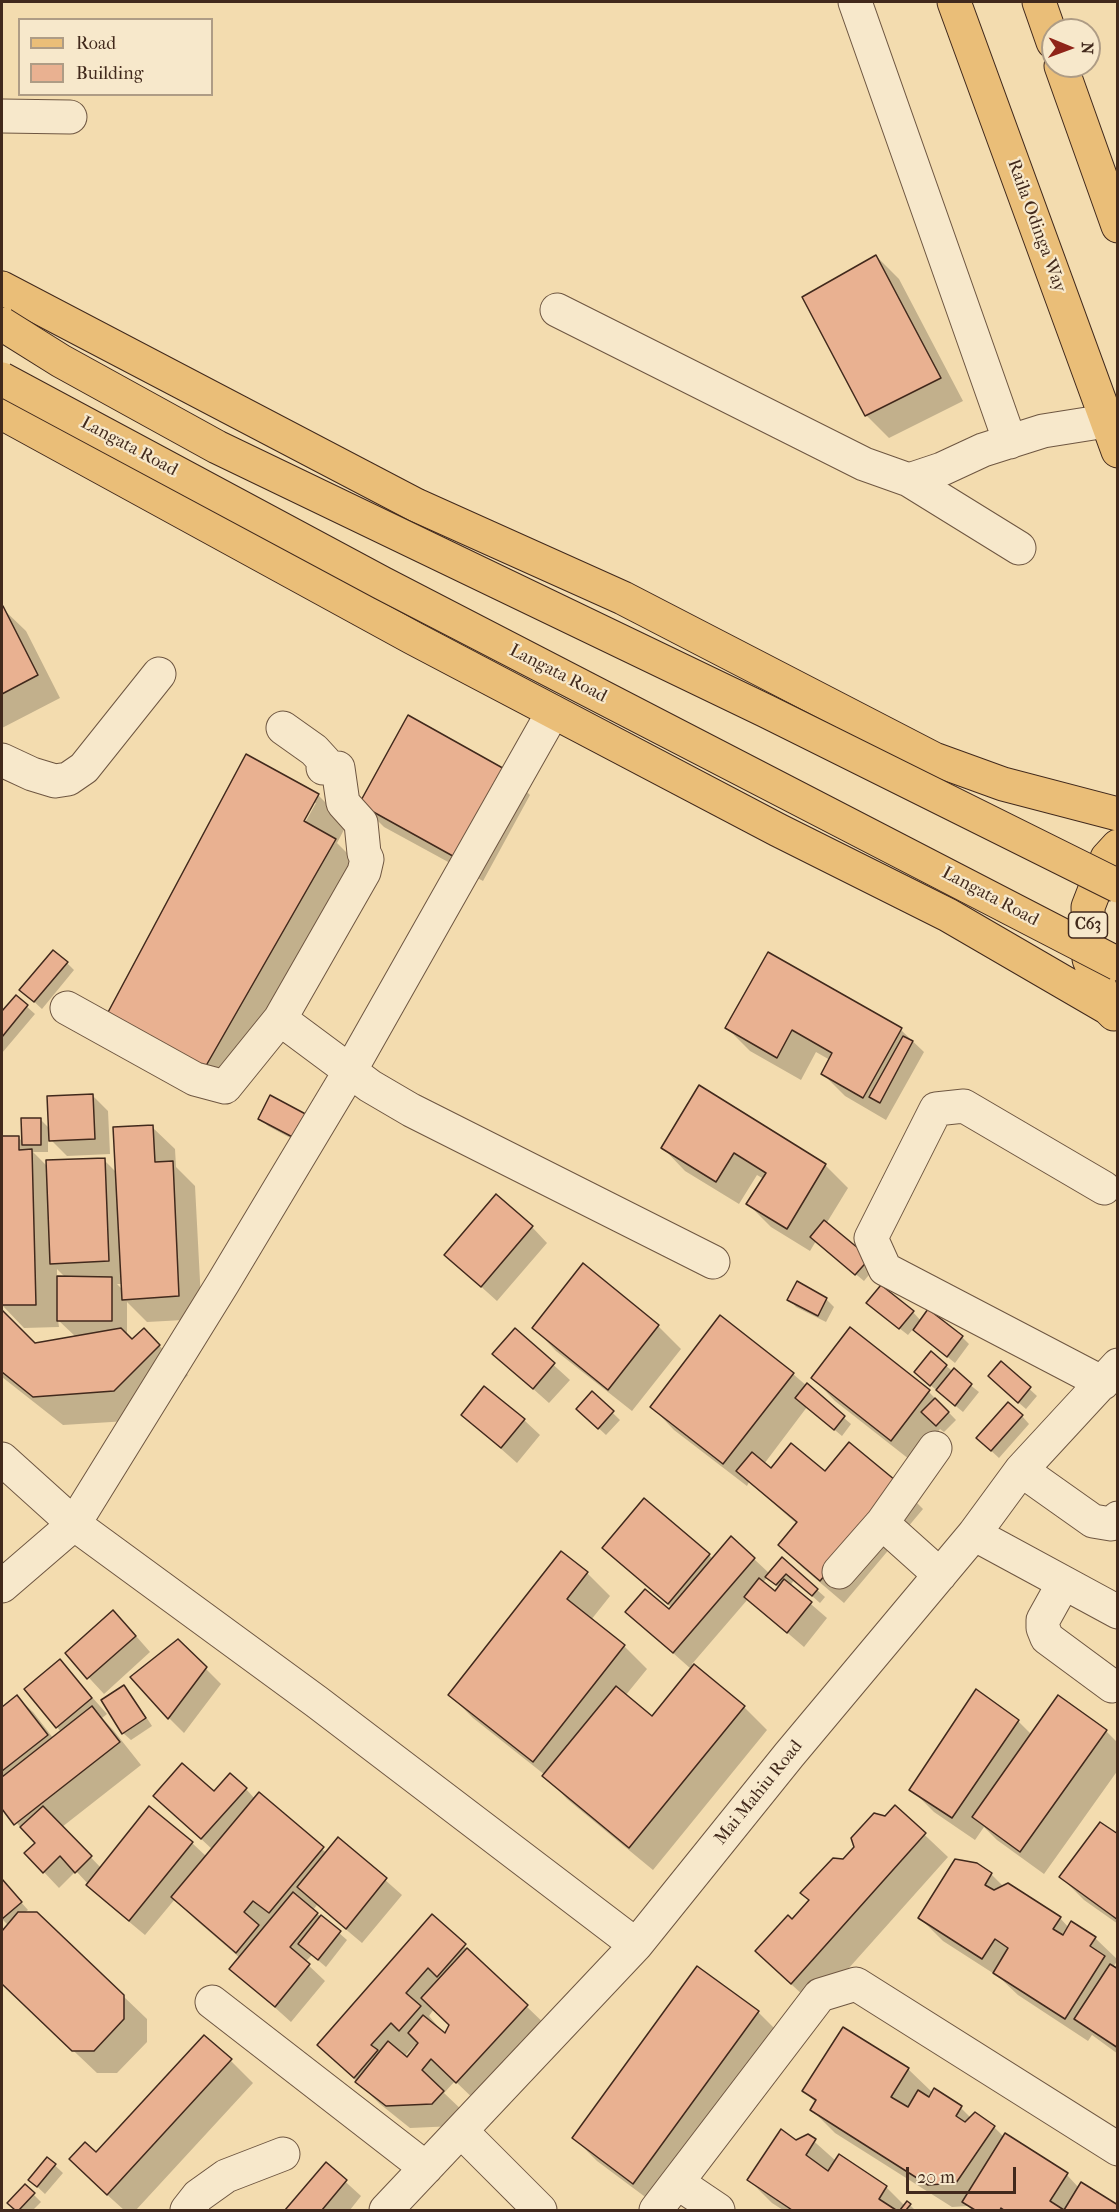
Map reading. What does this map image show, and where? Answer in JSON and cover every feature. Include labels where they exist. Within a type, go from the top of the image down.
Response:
[{"type":"main road","name":"Raila Odinga Way","points":[[954,2],[1118,451]]},
{"type":"main road","points":[[1039,2],[1045,18]]},
{"type":"main road","points":[[1065,78],[1118,226]]},
{"type":"main road","points":[[2,288],[416,505],[623,598],[934,759],[1003,784],[1118,814]]},
{"type":"main road","points":[[2,324],[61,361],[217,447],[766,711],[1118,886]]},
{"type":"main road","name":"Langata Road","points":[[2,379],[382,583],[1118,964]]},
{"type":"main road","name":"Langata Road","points":[[2,413],[413,638],[778,830],[948,915],[1113,1013]]},
{"type":"main road","name":"C63","points":[[1113,1013],[1089,959],[1088,907],[1107,858],[1118,846]]},
{"type":"street","points":[[855,2],[1010,442]]},
{"type":"street","points":[[2,116],[70,117]]},
{"type":"street","points":[[556,310],[864,464],[909,480],[1019,548]]},
{"type":"street","points":[[909,480],[942,469],[983,450],[1043,431],[1106,421]]},
{"type":"street","points":[[2,760],[32,774],[55,781],[69,779],[84,768],[159,675]]},
{"type":"street","points":[[2,1586],[74,1524],[223,1283],[350,1071],[553,712]]},
{"type":"street","points":[[67,1008],[195,1079],[225,1087],[280,1019],[364,872],[367,859],[364,853],[361,823],[343,803],[338,768],[323,768],[325,762],[314,750],[283,728]]},
{"type":"street","points":[[280,1019],[370,1086],[411,1110],[713,1262]]},
{"type":"street","points":[[1104,1188],[964,1106],[936,1109],[871,1238],[885,1269],[1110,1374]]},
{"type":"street","name":"Mai Mahiu Road","points":[[386,2211],[636,1945],[789,1755],[974,1534],[1021,1470],[1110,1374]]},
{"type":"street","points":[[839,1572],[882,1523],[935,1449]]},
{"type":"street","points":[[2,1460],[74,1524],[317,1702],[636,1945]]},
{"type":"street","points":[[1021,1470],[1094,1521],[1111,1524],[1118,1518]]},
{"type":"street","points":[[882,1523],[940,1575]]},
{"type":"street","points":[[974,1534],[1118,1612]]},
{"type":"street","points":[[1063,1584],[1043,1620],[1047,1638],[1112,1686]]},
{"type":"street","points":[[656,2211],[820,1995],[856,1984],[1118,2149]]},
{"type":"street","points":[[212,2002],[426,2168]]},
{"type":"street","points":[[460,2131],[540,2211]]},
{"type":"street","points":[[187,2211],[198,2196],[226,2176],[283,2154]]},
{"type":"street","points":[[678,2182],[718,2211]]},
{"type":"building","points":[[876,255],[941,378],[865,416],[802,297]]},
{"type":"building","points":[[2,607],[38,675],[2,694]]},
{"type":"building","points":[[408,715],[508,771],[460,860],[359,804]]},
{"type":"building","points":[[246,754],[319,794],[304,821],[336,839],[203,1071],[106,1016]]},
{"type":"building","points":[[53,950],[68,962],[34,1002],[19,990]]},
{"type":"building","points":[[768,952],[902,1028],[863,1098],[821,1074],[832,1053],[792,1030],[777,1058],[725,1028]]},
{"type":"building","points":[[16,995],[28,1005],[2,1037],[2,1011]]},
{"type":"building","points":[[903,1036],[913,1041],[880,1103],[869,1097]]},
{"type":"building","points":[[699,1085],[826,1164],[787,1229],[746,1204],[766,1173],[734,1153],[716,1182],[661,1148]]},
{"type":"building","points":[[93,1094],[95,1139],[49,1141],[47,1096]]},
{"type":"building","points":[[270,1095],[313,1118],[302,1142],[258,1119]]},
{"type":"building","points":[[21,1118],[41,1118],[41,1145],[22,1145]]},
{"type":"building","points":[[153,1125],[155,1162],[173,1161],[179,1296],[122,1300],[113,1127]]},
{"type":"building","points":[[2,1136],[19,1136],[19,1150],[32,1149],[36,1305],[2,1305]]},
{"type":"building","points":[[105,1158],[109,1261],[50,1264],[46,1160]]},
{"type":"building","points":[[496,1194],[533,1226],[481,1287],[444,1255]]},
{"type":"building","points":[[824,1220],[870,1258],[855,1275],[810,1237]]},
{"type":"building","points":[[583,1263],[659,1325],[608,1390],[532,1328]]},
{"type":"building","points":[[57,1276],[112,1277],[112,1321],[57,1321]]},
{"type":"building","points":[[797,1281],[827,1298],[818,1316],[787,1300]]},
{"type":"building","points":[[881,1285],[914,1311],[899,1329],[866,1303]]},
{"type":"building","points":[[928,1309],[963,1336],[947,1357],[913,1330]]},
{"type":"building","points":[[2,1310],[35,1343],[121,1328],[132,1339],[144,1328],[160,1345],[114,1391],[33,1397],[2,1372]]},
{"type":"building","points":[[720,1315],[794,1373],[723,1464],[650,1407]]},
{"type":"building","points":[[850,1327],[930,1390],[891,1441],[811,1378]]},
{"type":"building","points":[[515,1328],[555,1363],[533,1389],[492,1354]]},
{"type":"building","points":[[931,1351],[947,1365],[930,1386],[914,1372]]},
{"type":"building","points":[[1001,1361],[1031,1387],[1018,1403],[988,1376]]},
{"type":"building","points":[[954,1368],[972,1384],[955,1406],[936,1390]]},
{"type":"building","points":[[807,1383],[845,1416],[834,1430],[795,1398]]},
{"type":"building","points":[[484,1386],[525,1419],[501,1448],[461,1415]]},
{"type":"building","points":[[592,1391],[614,1411],[598,1429],[576,1409]]},
{"type":"building","points":[[935,1398],[949,1412],[936,1426],[921,1412]]},
{"type":"building","points":[[1008,1402],[1023,1415],[991,1451],[976,1438]]},
{"type":"building","points":[[849,1442],[901,1485],[820,1581],[778,1545],[797,1522],[736,1471],[752,1452],[771,1468],[791,1443],[825,1471]]},
{"type":"building","points":[[644,1498],[710,1554],[668,1604],[602,1548]]},
{"type":"building","points":[[731,1536],[755,1558],[673,1653],[625,1612],[645,1589],[669,1609]]},
{"type":"building","points":[[561,1551],[588,1572],[567,1599],[625,1645],[533,1762],[448,1695]]},
{"type":"building","points":[[782,1557],[818,1589],[812,1596],[786,1574],[776,1585],[765,1577]]},
{"type":"building","points":[[759,1578],[775,1591],[784,1579],[812,1602],[787,1633],[744,1597]]},
{"type":"building","points":[[113,1610],[136,1636],[87,1679],[65,1653]]},
{"type":"building","points":[[178,1639],[207,1667],[168,1719],[130,1677]]},
{"type":"building","points":[[60,1659],[92,1698],[56,1728],[24,1689]]},
{"type":"building","points":[[694,1664],[745,1706],[629,1848],[542,1776],[616,1686],[652,1716]]},
{"type":"building","points":[[124,1685],[146,1718],[122,1734],[101,1700]]},
{"type":"building","points":[[976,1689],[1019,1720],[952,1818],[909,1790]]},
{"type":"building","points":[[17,1695],[48,1735],[2,1771],[2,1707]]},
{"type":"building","points":[[1058,1695],[1107,1730],[1020,1852],[972,1817]]},
{"type":"building","points":[[92,1706],[120,1742],[14,1825],[2,1809],[2,1777]]},
{"type":"building","points":[[182,1763],[214,1791],[230,1773],[247,1788],[201,1839],[153,1796]]},
{"type":"building","points":[[259,1792],[324,1847],[269,1913],[253,1901],[244,1912],[259,1925],[236,1953],[171,1897]]},
{"type":"building","points":[[895,1805],[926,1833],[791,1984],[755,1951],[788,1915],[792,1919],[809,1900],[800,1893],[833,1858],[843,1859],[854,1847],[851,1838],[874,1813],[885,1816]]},
{"type":"building","points":[[43,1806],[92,1856],[75,1873],[60,1856],[43,1873],[24,1853],[35,1843],[20,1827]]},
{"type":"building","points":[[149,1806],[193,1842],[129,1921],[86,1885]]},
{"type":"building","points":[[1100,1822],[1118,1834],[1118,1920],[1059,1877]]},
{"type":"building","points":[[338,1837],[387,1878],[346,1929],[297,1887]]},
{"type":"building","points":[[955,1859],[977,1863],[992,1873],[985,1885],[994,1890],[1008,1883],[1061,1917],[1053,1929],[1063,1935],[1071,1921],[1096,1937],[1090,1946],[1105,1956],[1065,2019],[993,1973],[1008,1948],[995,1939],[982,1959],[918,1918]]},
{"type":"building","points":[[2,1879],[22,1902],[2,1919]]},
{"type":"building","points":[[293,1892],[318,1913],[290,1947],[310,1964],[275,2007],[229,1969]]},
{"type":"building","points":[[18,1912],[37,1912],[124,1995],[124,2019],[94,2051],[72,2051],[2,1984],[2,1931]]},
{"type":"building","points":[[432,1914],[466,1944],[437,1977],[428,1968],[406,1993],[421,2006],[399,2031],[391,2023],[371,2045],[378,2050],[354,2078],[317,2045]]},
{"type":"building","points":[[321,1915],[341,1931],[318,1960],[298,1944]]},
{"type":"building","points":[[467,1948],[528,2005],[456,2083],[431,2059],[422,2070],[444,2091],[432,2104],[386,2106],[355,2082],[388,2041],[407,2057],[418,2043],[408,2033],[423,2015],[445,2033],[449,2025],[421,1998]]},
{"type":"building","points":[[1110,1964],[1118,1969],[1118,2048],[1074,2019]]},
{"type":"building","points":[[697,1966],[759,2011],[633,2184],[572,2138]]},
{"type":"building","points":[[843,2027],[909,2068],[891,2097],[908,2107],[918,2090],[929,2097],[934,2088],[962,2106],[956,2116],[965,2122],[975,2112],[995,2126],[956,2183],[928,2185],[810,2110],[816,2100],[802,2091]]},
{"type":"building","points":[[204,2035],[232,2059],[107,2195],[69,2159],[85,2142],[96,2152]]},
{"type":"building","points":[[781,2129],[796,2140],[808,2134],[816,2139],[806,2155],[828,2171],[839,2154],[887,2186],[879,2199],[896,2210],[792,2210],[747,2180]]},
{"type":"building","points":[[1005,2133],[1068,2173],[1050,2201],[1064,2210],[1004,2210],[1001,2208],[1000,2210],[975,2210],[962,2202]]},
{"type":"building","points":[[47,2157],[56,2164],[37,2187],[28,2180]]},
{"type":"building","points":[[326,2162],[347,2180],[322,2210],[285,2210]]},
{"type":"building","points":[[1081,2182],[1118,2205],[1118,2210],[1064,2210]]},
{"type":"building","points":[[25,2184],[35,2193],[19,2210],[15,2210],[7,2203]]},
{"type":"building","points":[[907,2201],[911,2204],[906,2210],[900,2210]]}]
